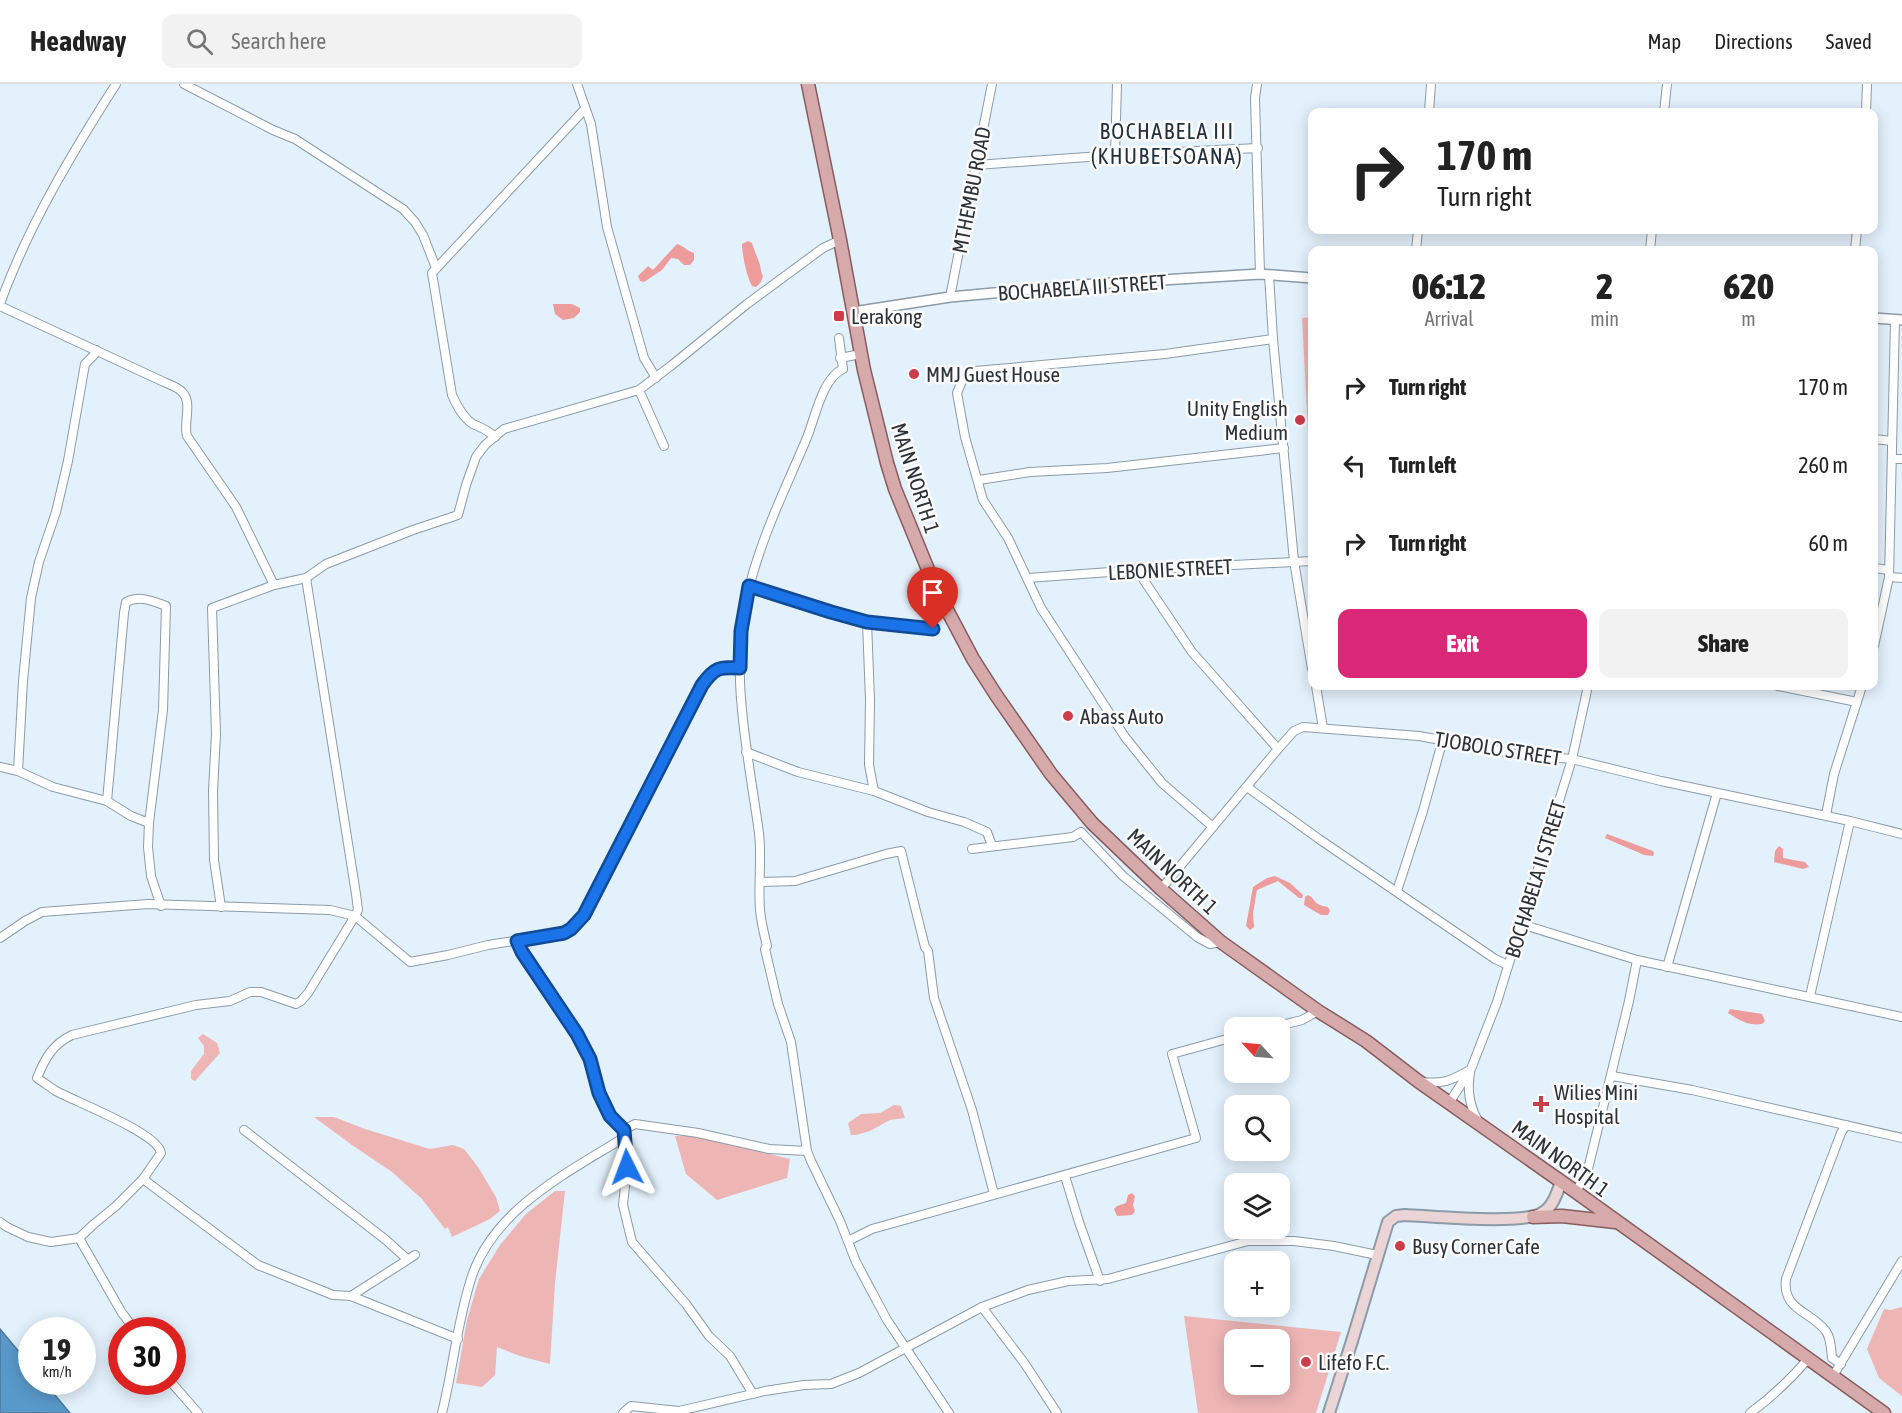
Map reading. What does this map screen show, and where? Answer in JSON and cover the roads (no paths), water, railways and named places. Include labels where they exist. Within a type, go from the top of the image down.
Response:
[{"type":"main road","name":"MAIN NORTH 1","points":[[808,84],[861,354],[895,489],[936,589],[973,659],[1051,774],[1092,823],[1221,942],[1318,1011],[1366,1041],[1418,1081],[1884,1413]]},
{"type":"main road","points":[[1533,1217],[1542,1214],[1551,1205],[1561,1182]]},
{"type":"main road","points":[[1329,1413],[1353,1341],[1385,1229],[1388,1222],[1396,1216],[1505,1219],[1562,1216],[1616,1222]]},
{"type":"street","points":[[116,84],[54,187],[10,275],[0,305],[183,392],[187,404],[185,431],[187,436],[236,507],[274,585]]},
{"type":"street","points":[[184,84],[273,130],[296,139],[403,209],[423,235],[436,268]]},
{"type":"street","points":[[577,84],[591,123],[609,234],[644,358],[656,378]]},
{"type":"street","name":"MTHEMBU ROAD","points":[[950,297],[992,84]]},
{"type":"street","points":[[1115,155],[1117,84]]},
{"type":"street","points":[[1257,84],[1255,98],[1265,275],[1294,561],[1308,645]]},
{"type":"street","points":[[1429,108],[1431,84]]},
{"type":"street","points":[[1664,108],[1667,84]]},
{"type":"street","points":[[1860,84],[1866,84],[1866,108]]},
{"type":"street","points":[[495,437],[488,430],[471,423],[458,408],[452,395],[432,273],[585,110]]},
{"type":"street","points":[[976,165],[1258,148]]},
{"type":"street","points":[[221,907],[214,861],[213,790],[216,734],[212,608],[274,585],[306,578],[326,564],[413,530],[459,515],[466,484],[476,457],[485,445],[504,429],[639,390],[747,304],[823,248],[840,240]]},
{"type":"street","name":"BOCHABELA III STREET","points":[[853,312],[950,297],[1080,285],[1265,275],[1308,278]]},
{"type":"street","points":[[1878,318],[1898,320],[1889,573],[1878,627]]},
{"type":"street","points":[[839,338],[843,369],[834,374],[827,383],[811,428],[766,534],[749,586],[741,631],[740,668],[743,723],[761,856],[760,911],[767,946],[765,949],[778,1004],[791,1042],[807,1151],[856,1262],[887,1320],[949,1413]]},
{"type":"street","points":[[1213,827],[1162,783],[1125,737],[1041,608],[1008,538],[983,500],[965,437],[957,393],[962,381],[975,371],[1165,354],[1273,339]]},
{"type":"street","points":[[18,771],[31,598],[68,461],[85,364],[96,350]]},
{"type":"street","points":[[840,358],[861,354]]},
{"type":"street","points":[[639,390],[664,446]]},
{"type":"street","points":[[1878,440],[1892,441]]},
{"type":"street","points":[[979,480],[1030,472],[1107,468],[1284,448]]},
{"type":"street","points":[[1893,459],[1902,459]]},
{"type":"street","name":"LEBONIE STREET","points":[[1028,578],[1308,561]]},
{"type":"street","points":[[1878,569],[1902,578]]},
{"type":"street","points":[[1137,570],[1192,652],[1278,749]]},
{"type":"street","points":[[0,1222],[28,1237],[51,1242],[79,1238],[143,1179],[161,1153],[155,1142],[123,1123],[57,1092],[36,1078],[48,1053],[60,1040],[72,1035],[195,1005],[230,1001],[250,992],[261,992],[296,1004],[302,1001],[356,916],[358,910],[356,894],[306,578]]},
{"type":"street","points":[[749,586],[867,622],[933,629]]},
{"type":"street","points":[[107,801],[124,613],[126,602],[134,598],[143,598],[166,606],[163,710],[148,847],[151,876],[161,906]]},
{"type":"street","points":[[867,622],[870,700],[869,765],[874,791]]},
{"type":"street","points":[[0,938],[42,912],[148,904],[330,910],[356,916],[410,962],[488,945],[564,933],[579,921],[702,685],[710,674],[722,667],[740,668]]},
{"type":"street","points":[[1317,690],[1323,728]]},
{"type":"street","name":"BOCHABELA II STREET","points":[[1449,1103],[1471,1069],[1483,1041],[1572,759],[1587,690]]},
{"type":"street","points":[[1798,690],[1857,702]]},
{"type":"street","points":[[1826,815],[1834,774],[1861,690]]},
{"type":"street","name":"TJOBOLO STREET","points":[[1161,889],[1278,749],[1294,731],[1303,727],[1419,736],[1516,754],[1572,759],[1902,834]]},
{"type":"street","points":[[1397,891],[1443,740]]},
{"type":"street","points":[[746,752],[798,772],[874,791],[928,812],[964,822],[987,832],[992,846]]},
{"type":"street","points":[[0,767],[18,771],[53,787],[107,801],[131,816],[149,823]]},
{"type":"street","points":[[1247,787],[1495,959],[1508,965]]},
{"type":"street","points":[[1666,967],[1717,793]]},
{"type":"street","points":[[1810,996],[1850,821]]},
{"type":"street","points":[[972,849],[1074,837],[1081,832],[1123,876],[1197,937],[1210,944],[1221,942]]},
{"type":"street","points":[[761,882],[795,881],[901,851],[925,947],[928,951],[934,998],[972,1110],[994,1194]]},
{"type":"street","points":[[1521,924],[1637,960],[1902,1017]]},
{"type":"street","points":[[517,941],[577,1034],[590,1059],[599,1093],[610,1116],[625,1133],[627,1167],[623,1205],[633,1242],[710,1336],[730,1356],[753,1394]]},
{"type":"street","points":[[1576,1192],[1588,1169],[1612,1076],[1637,960]]},
{"type":"street","points":[[1290,1023],[1302,1020],[1318,1011]]},
{"type":"street","points":[[848,1241],[872,1229],[1196,1138],[1172,1054],[1224,1040]]},
{"type":"street","points":[[1418,1081],[1440,1083],[1449,1081],[1471,1069]]},
{"type":"street","name":"BOCHABELA II STREET","points":[[1471,1069],[1468,1094],[1472,1111],[1481,1125]]},
{"type":"street","points":[[1612,1076],[1692,1090],[1902,1138]]},
{"type":"street","points":[[442,1413],[471,1279],[477,1264],[489,1243],[528,1199],[635,1124],[698,1133],[769,1149],[807,1151]]},
{"type":"street","points":[[1841,1364],[1832,1358],[1826,1330],[1790,1302],[1785,1290],[1786,1279],[1846,1125]]},
{"type":"street","points":[[244,1130],[386,1240],[407,1259]]},
{"type":"street","points":[[1065,1176],[1100,1281]]},
{"type":"street","points":[[143,1179],[258,1265],[333,1295],[351,1296],[458,1339]]},
{"type":"street","points":[[79,1238],[125,1317]]},
{"type":"street","points":[[623,1413],[632,1406],[679,1411],[753,1394],[804,1385],[831,1384],[859,1373],[906,1349],[982,1306],[1028,1290],[1068,1281],[1100,1281],[1248,1241],[1294,1241],[1377,1255]]},
{"type":"street","points":[[351,1296],[415,1255]]},
{"type":"street","points":[[1833,1376],[1902,1261]]},
{"type":"street","points":[[982,1306],[1025,1364],[1057,1413]]},
{"type":"street","points":[[1750,1413],[1789,1382],[1808,1359]]},
{"type":"street","points":[[182,1395],[198,1413]]},
{"type":"water","points":[[0,1329],[18,1350],[18,1395],[55,1395],[70,1413],[0,1413]]},
{"type":"place","name":"Lerakong","points":[[839,316]]},
{"type":"place","name":"MMJ Guest House","points":[[914,374]]},
{"type":"place","name":"Unity English Medium","points":[[1300,420]]},
{"type":"place","name":"Abass Auto","points":[[1068,716]]},
{"type":"place","name":"Wilies Mini Hospital","points":[[1541,1104]]},
{"type":"place","name":"Busy Corner Cafe","points":[[1400,1246]]},
{"type":"place","name":"Lifefo F.C.","points":[[1306,1362]]},
{"type":"district","name":"BOCHABELA III (KHUBETSOANA)","points":[[1167,144]]}]
